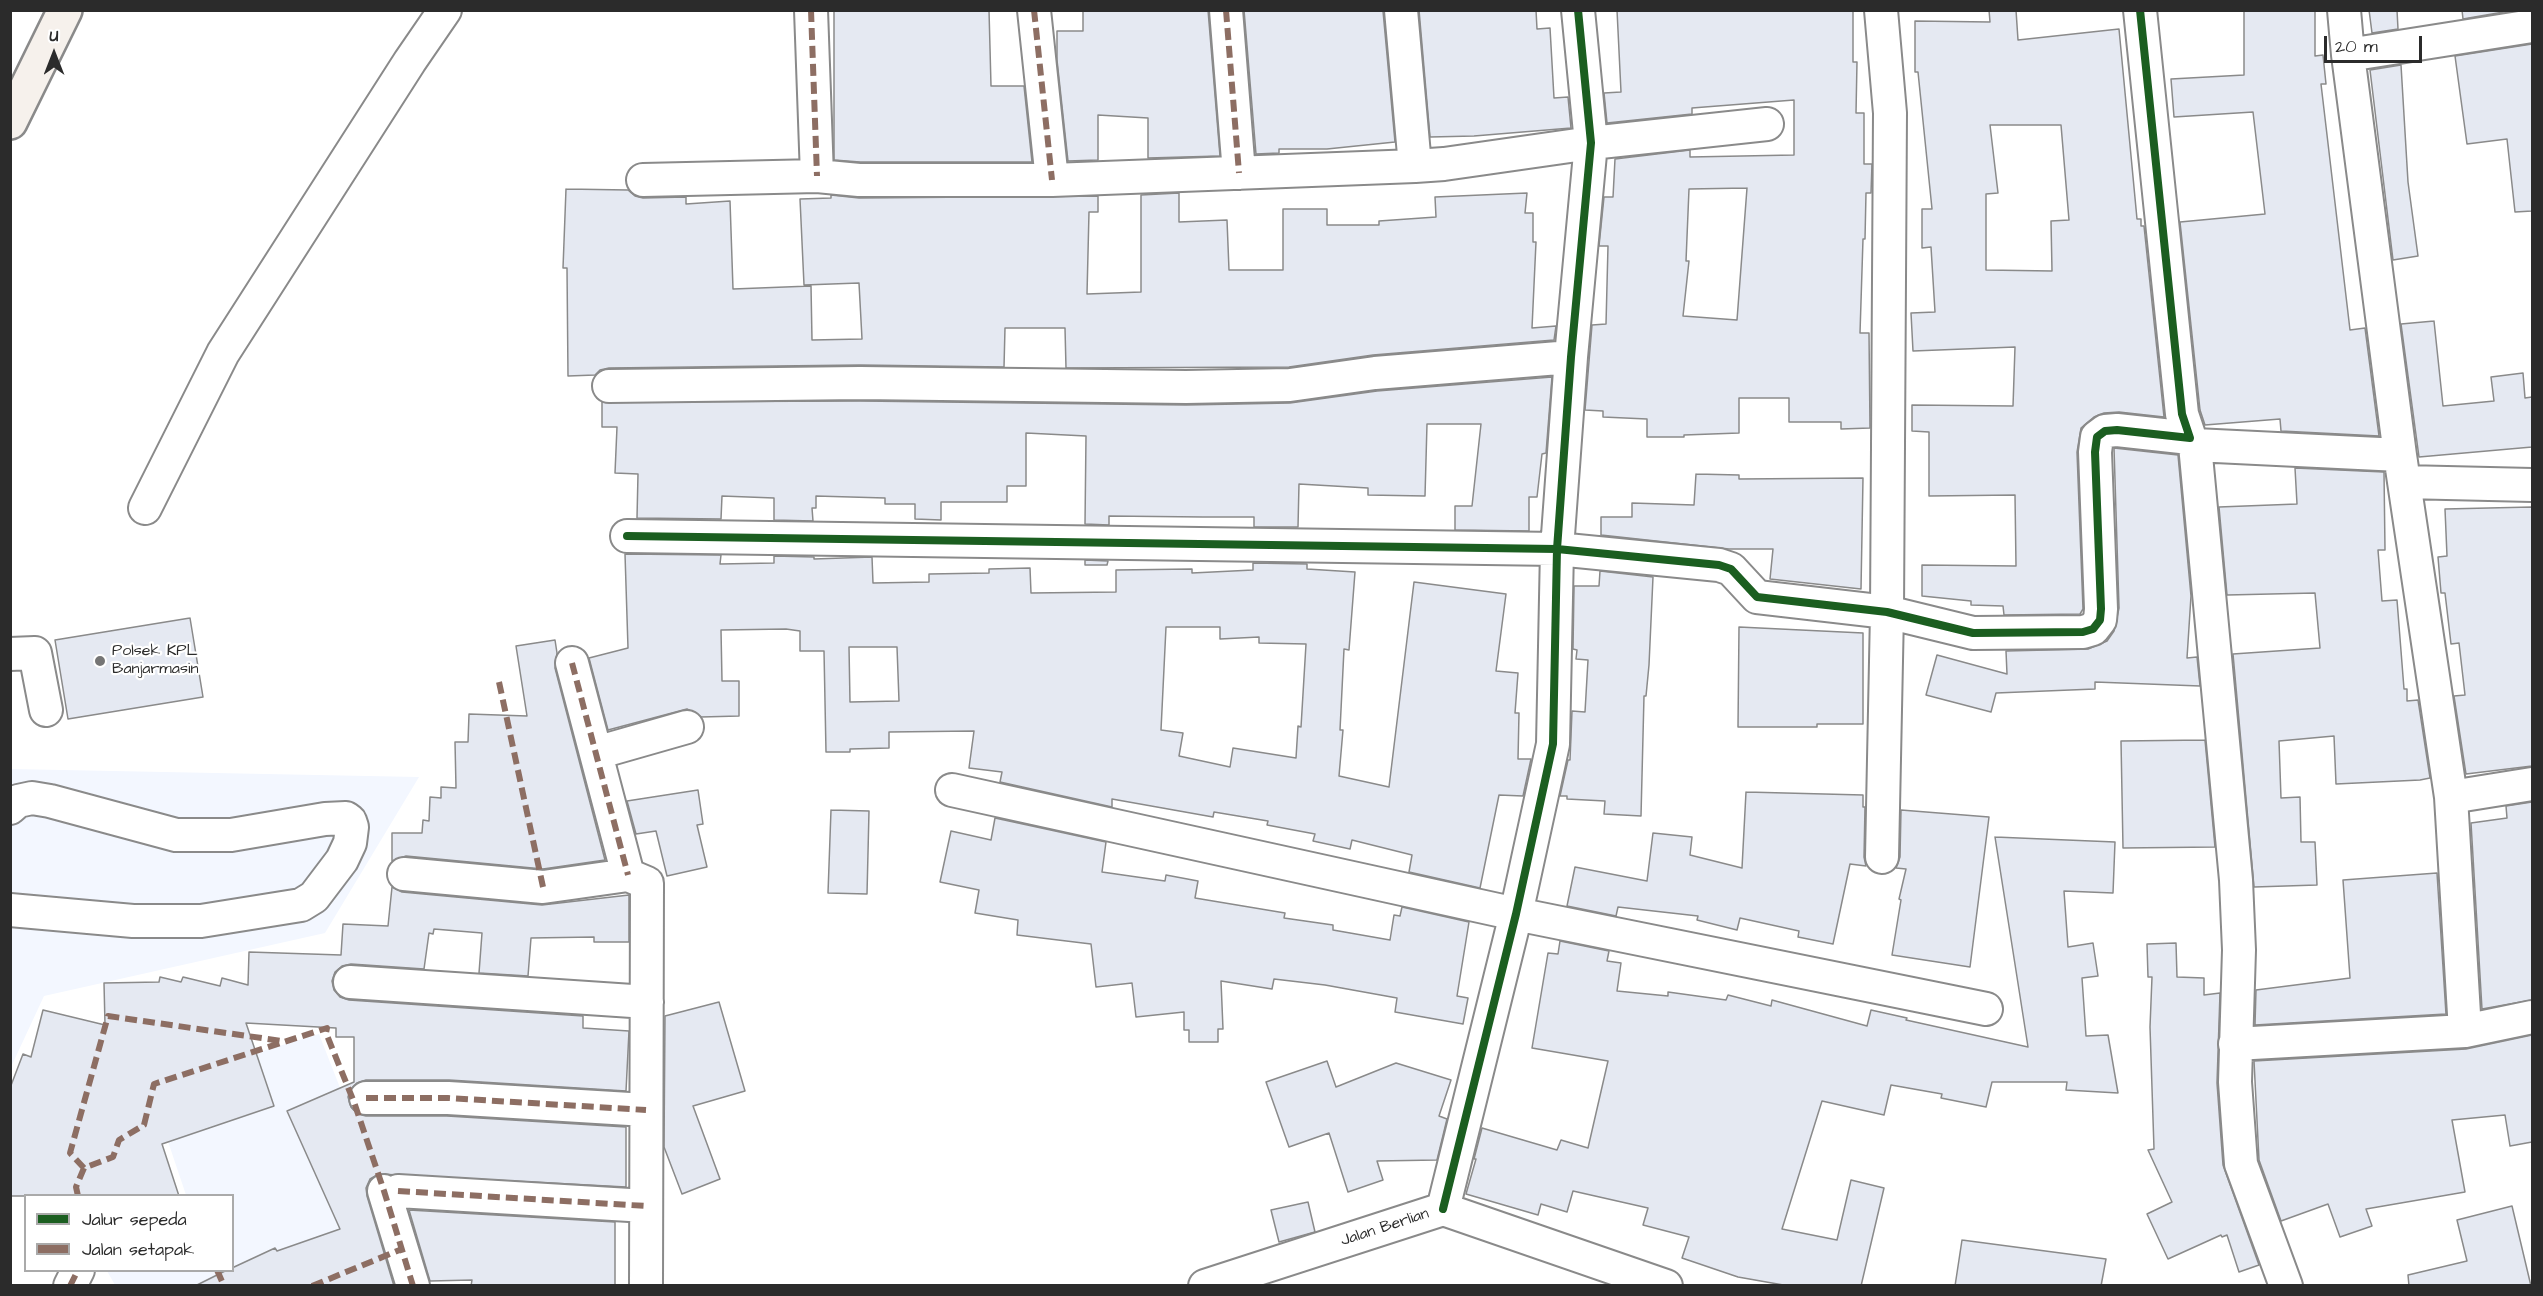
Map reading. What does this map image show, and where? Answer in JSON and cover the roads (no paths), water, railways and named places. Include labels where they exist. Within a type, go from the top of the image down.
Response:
[{"type":"highway","points":[[10,122],[65,10]]},
{"type":"street","points":[[145,508],[223,353],[445,10]]},
{"type":"street","points":[[811,10],[817,176]]},
{"type":"street","points":[[1034,10],[1052,180]]},
{"type":"street","points":[[1226,10],[1239,174]]},
{"type":"street","points":[[1401,10],[1415,166]]},
{"type":"street","points":[[1443,1209],[1516,914],[1552,744],[1557,549],[1571,357],[1592,143],[1578,10]]},
{"type":"street","points":[[1881,10],[1890,113],[1887,612],[1882,857]]},
{"type":"street","points":[[2140,10],[2182,414],[2192,442],[2236,880],[2239,950],[2235,1044],[2236,1107],[2241,1164],[2286,1286]]},
{"type":"street","points":[[2344,10],[2402,469],[2451,797],[2465,1031]]},
{"type":"street","points":[[2348,55],[2532,26]]},
{"type":"street","points":[[643,180],[817,176],[859,180],[1052,180],[1415,166],[1592,143],[1767,124]]},
{"type":"street","points":[[609,386],[860,382],[1186,387],[1290,385],[1376,373],[1571,357]]},
{"type":"street","points":[[627,536],[1557,549],[1719,565],[1731,569],[1757,597],[1887,612],[1973,633],[2083,632],[2093,629],[2100,620],[2095,452],[2097,437],[2105,431],[2117,430],[2192,442],[2532,485]]},
{"type":"street","points":[[10,654],[35,653],[46,710]]},
{"type":"street","points":[[572,663],[628,875]]},
{"type":"street","points":[[596,753],[687,727]]},
{"type":"street","points":[[2451,797],[2532,784]]},
{"type":"street","points":[[952,790],[1516,914],[1986,1009]]},
{"type":"street","points":[[10,808],[18,801],[50,801],[176,836],[231,835],[325,819],[346,818],[351,822],[352,827],[351,843],[342,860],[314,897],[301,905],[201,921],[133,921],[10,910]]},
{"type":"street","points":[[404,874],[543,886],[628,875],[647,883],[646,1286]]},
{"type":"street","points":[[350,982],[647,1002]]},
{"type":"street","points":[[2235,1044],[2465,1031],[2532,1017]]},
{"type":"street","points":[[366,1098],[448,1098],[646,1110]]},
{"type":"street","points":[[413,1286],[391,1191],[646,1206]]},
{"type":"street","name":"Jalan Berlian","points":[[1217,1284],[1443,1209],[1666,1286]]},
{"type":"street","points":[[70,1286],[77,1272]]},
{"type":"place","name":"Polsek KPL Banjarmasin","points":[[100,661]]}]
